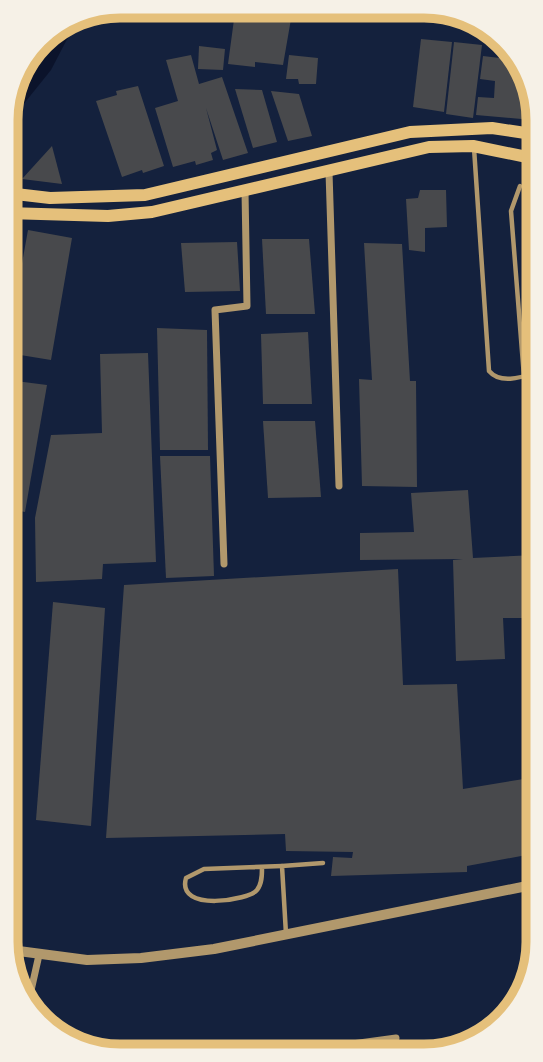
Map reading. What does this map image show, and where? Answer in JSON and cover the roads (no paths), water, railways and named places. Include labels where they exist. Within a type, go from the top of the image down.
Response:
[{"type":"main road","points":[[17,194],[50,198],[145,195],[410,132],[492,128],[526,133]]},
{"type":"main road","points":[[17,213],[108,216],[152,212],[429,147],[473,146],[526,157]]},
{"type":"street","points":[[329,172],[339,486]]},
{"type":"street","points":[[224,564],[215,310],[247,306],[245,191]]},
{"type":"street","points":[[18,952],[87,960],[127,959],[214,948],[525,886]]},
{"type":"street","points":[[30,992],[39,955]]},
{"type":"street","points":[[352,1044],[396,1038]]},
{"type":"lane","points":[[473,146],[489,371],[494,377],[502,379],[524,377],[511,211],[520,186]]},
{"type":"lane","points":[[262,868],[261,881],[256,892],[247,897],[193,899],[187,894],[184,884],[186,878],[204,869],[323,863]]},
{"type":"lane","points":[[282,866],[286,934]]},
{"type":"water","points":[[72,29],[51,70],[18,112],[23,86],[31,68],[52,43]]}]
